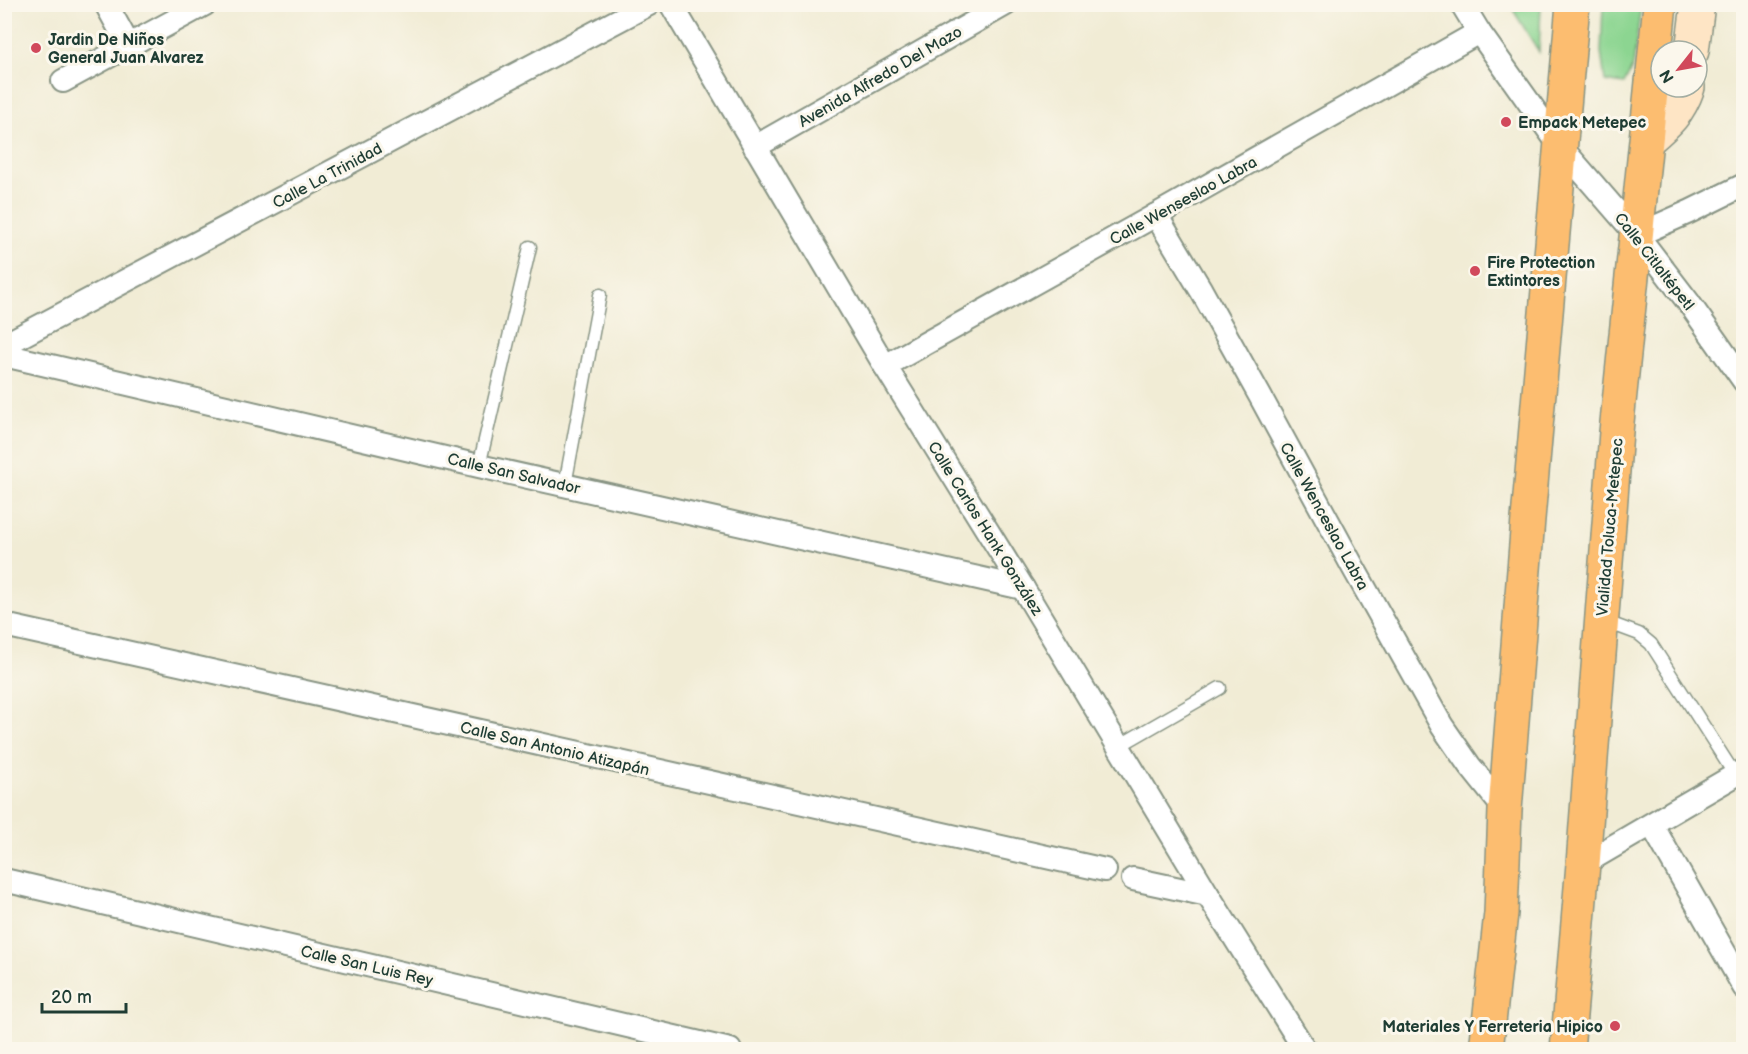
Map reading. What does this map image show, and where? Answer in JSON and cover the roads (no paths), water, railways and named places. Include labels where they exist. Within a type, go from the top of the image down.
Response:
[{"type":"highway","points":[[1486,1050],[1501,913],[1505,810],[1573,4]]},
{"type":"highway","name":"Vialidad Toluca-Metepec","points":[[1568,1050],[1628,307],[1660,4]]},
{"type":"main road","points":[[1694,39],[1698,4]]},
{"type":"main road","points":[[1647,140],[1675,114],[1684,99]]},
{"type":"street","points":[[106,4],[129,46]]},
{"type":"street","points":[[63,81],[205,4]]},
{"type":"street","name":"Calle La Trinidad","points":[[4,345],[649,4]]},
{"type":"street","name":"Calle Carlos Hank González","points":[[671,4],[885,366],[1305,1050]]},
{"type":"street","name":"Avenida Alfredo Del Mazo","points":[[755,147],[1006,4]]},
{"type":"street","name":"Calle Citlaltépetl","points":[[1462,4],[1479,32],[1560,146],[1637,235],[1689,303],[1743,381]]},
{"type":"street","name":"Calle Wenseslao Labra","points":[[885,366],[1479,32]]},
{"type":"street","points":[[1637,235],[1743,185]]},
{"type":"street","name":"Calle Wenceslao Labra","points":[[1156,215],[1211,309],[1442,726],[1469,765],[1505,810]]},
{"type":"street","name":"Calle San Salvador","points":[[4,355],[479,466],[1023,588]]},
{"type":"street","name":"Calle San Antonio Atizapán","points":[[4,625],[1105,870]]},
{"type":"street","points":[[1583,864],[1739,772]]},
{"type":"street","points":[[1652,825],[1743,987]]},
{"type":"street","points":[[1133,879],[1208,895]]},
{"type":"street","name":"Calle San Luis Rey","points":[[4,880],[730,1050]]},
{"type":"lane","points":[[479,466],[530,247]]},
{"type":"lane","points":[[565,485],[572,458],[600,295]]},
{"type":"lane","points":[[1601,620],[1639,634],[1651,644],[1739,772]]},
{"type":"lane","points":[[1119,746],[1220,688]]},
{"type":"place","name":"Jardin De Niños General Juan Alvarez","points":[[36,48]]},
{"type":"place","name":"Empack Metepec","points":[[1506,122]]},
{"type":"place","name":"Fire Protection Extintores","points":[[1475,271]]},
{"type":"place","name":"Materiales Y Ferreteria Hipico","points":[[1615,1026]]}]
